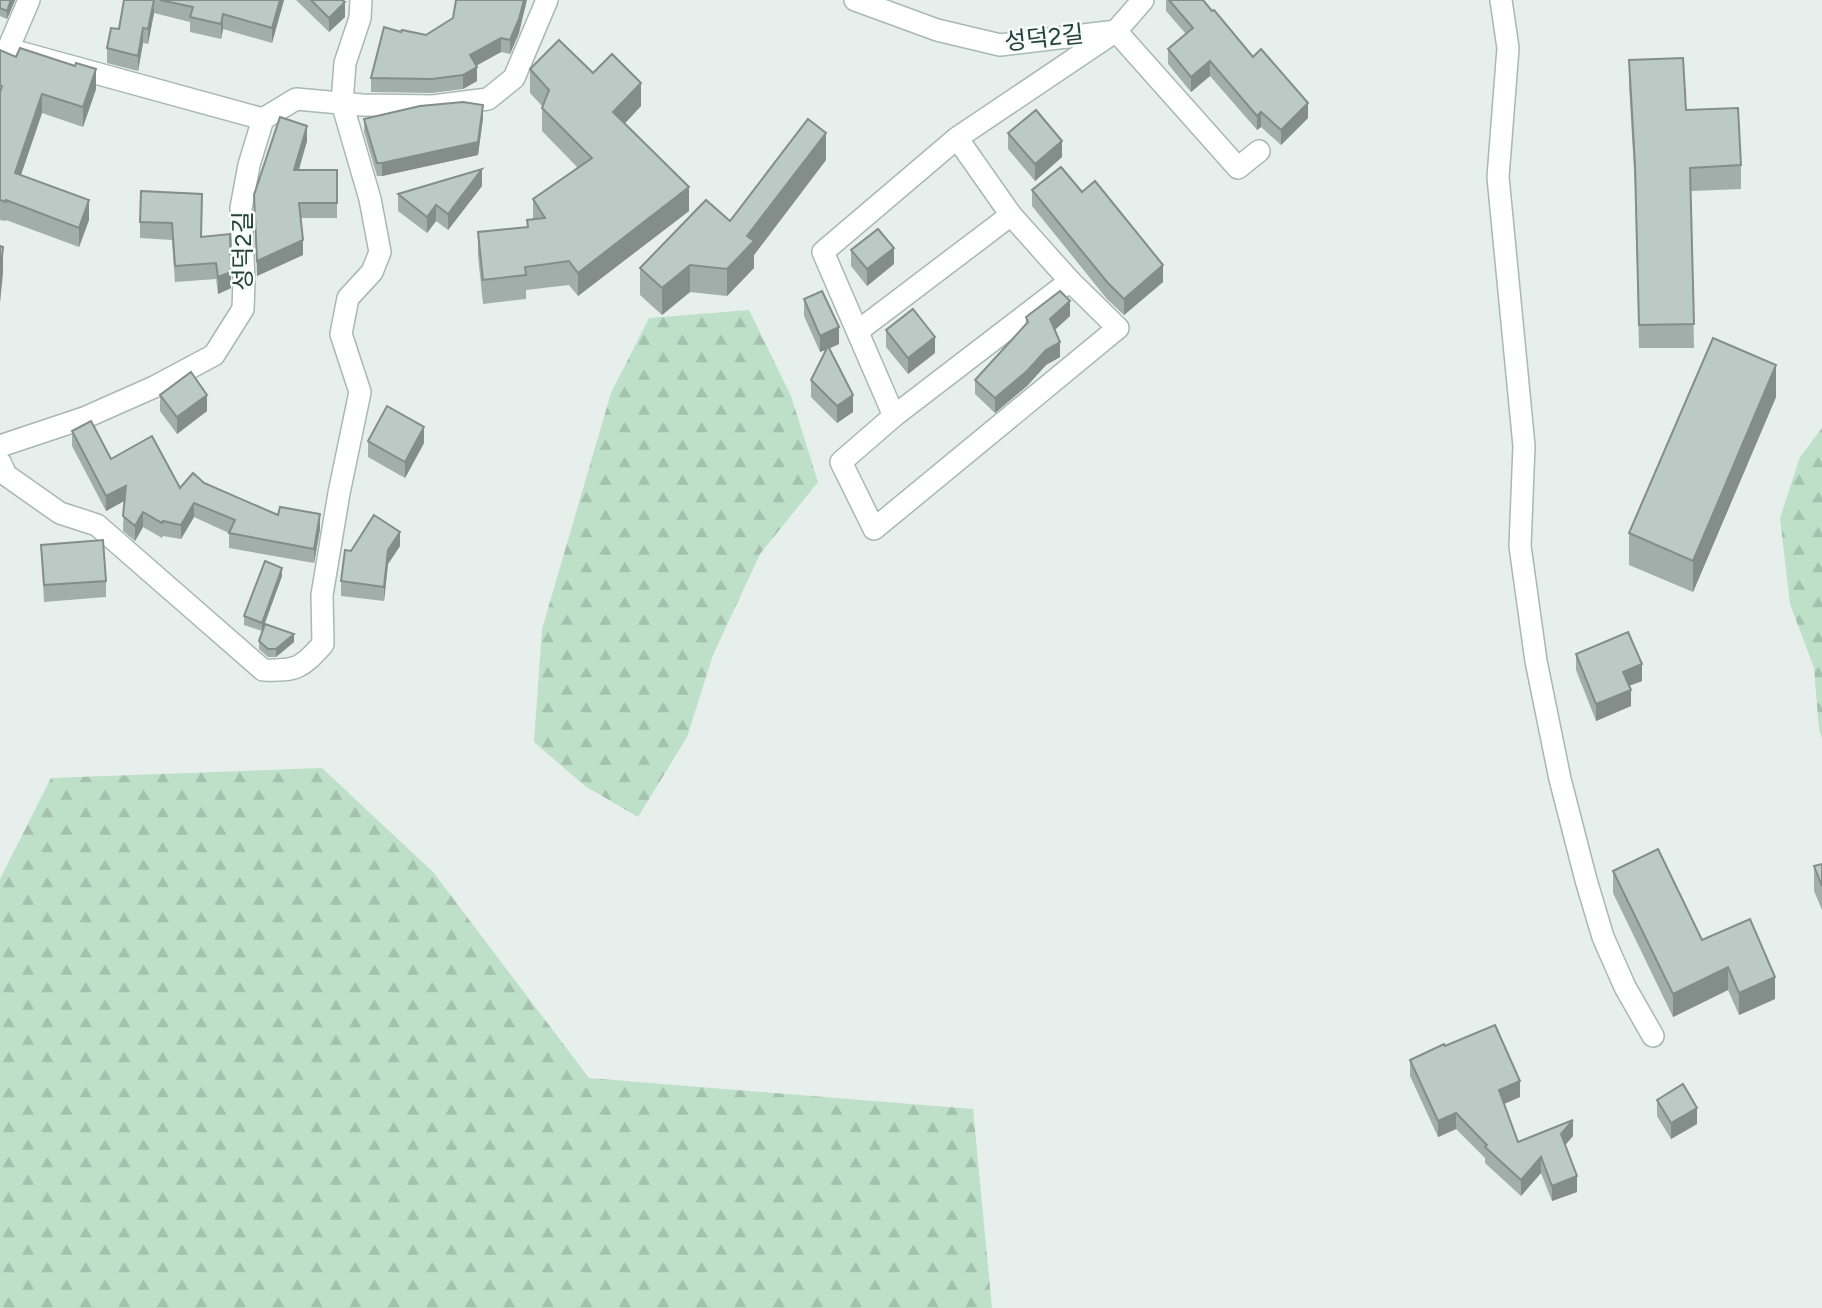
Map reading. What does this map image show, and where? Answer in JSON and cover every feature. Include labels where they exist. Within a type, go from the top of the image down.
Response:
[{"type":"street","points":[[29,0],[8,49],[263,119],[296,99],[433,106],[488,99],[514,78],[547,0]]},
{"type":"street","points":[[0,462],[6,475],[60,513],[97,525],[263,670],[288,670],[308,661],[323,644],[322,595],[360,392],[341,334],[348,298],[372,272],[380,252],[370,199],[342,103],[345,63],[360,18],[361,0]]},
{"type":"street","name":"성덕2길","points":[[855,0],[937,30],[1000,45],[1116,31],[1143,0]]},
{"type":"street","points":[[1501,0],[1508,48],[1498,177],[1524,446],[1520,546],[1536,661],[1560,779],[1603,937],[1625,987],[1653,1036]]},
{"type":"street","points":[[894,416],[823,252],[957,138],[1116,31],[1238,168],[1259,150]]},
{"type":"street","name":"성덕2길","points":[[0,446],[84,418],[154,387],[214,355],[243,309],[242,208],[249,165],[263,119]]},
{"type":"street","points":[[957,138],[1011,215],[1070,281],[1118,328],[874,528],[841,462],[894,416],[1070,281]]},
{"type":"street","points":[[858,331],[1011,215]]},
{"type":"green space","points":[[749,310],[791,396],[818,482],[760,554],[713,655],[687,737],[638,817],[585,786],[534,742],[542,629],[611,393],[649,318]]},
{"type":"green space","points":[[1822,428],[1822,738],[1814,668],[1790,604],[1780,518],[1800,457]]},
{"type":"green space","points":[[322,768],[433,872],[589,1078],[973,1109],[992,1308],[0,1308],[0,879],[51,778]]},
{"type":"building","points":[[0,0],[11,0],[7,11],[0,8]]},
{"type":"building","points":[[124,0],[154,0],[148,29],[143,28],[138,56],[107,48],[111,28],[119,29]]},
{"type":"building","points":[[160,0],[280,0],[272,28],[223,14],[221,24],[190,17],[193,7]]},
{"type":"building","points":[[311,0],[342,0],[345,2],[329,18]]},
{"type":"building","points":[[456,0],[524,0],[510,40],[501,38],[470,55],[477,67],[463,75],[432,79],[371,78],[384,27],[426,35],[453,18]]},
{"type":"building","points":[[1169,0],[1203,0],[1253,57],[1261,49],[1308,103],[1281,130],[1261,112],[1257,116],[1210,61],[1191,77],[1168,49],[1193,28]]},
{"type":"building","points":[[559,40],[593,73],[612,54],[641,83],[613,112],[689,187],[578,273],[569,261],[525,267],[526,275],[483,280],[478,232],[528,227],[527,220],[545,218],[533,199],[592,158],[542,108],[549,90],[530,69]]},
{"type":"building","points":[[20,48],[75,66],[76,63],[96,69],[83,107],[42,94],[15,173],[89,200],[79,228],[0,200],[0,50],[16,57]]},
{"type":"building","points":[[1683,58],[1686,110],[1738,108],[1741,165],[1690,168],[1694,324],[1639,325],[1629,60]]},
{"type":"building","points":[[463,102],[483,105],[478,142],[377,163],[364,119],[420,106]]},
{"type":"building","points":[[1036,110],[1062,141],[1035,164],[1008,133]]},
{"type":"building","points":[[280,117],[307,126],[294,170],[337,170],[337,203],[299,203],[303,240],[257,261],[254,195]]},
{"type":"building","points":[[808,119],[826,133],[747,236],[754,241],[727,269],[690,265],[662,288],[640,268],[706,200],[730,221]]},
{"type":"building","points":[[1061,167],[1082,192],[1095,181],[1163,265],[1124,299],[1032,190]]},
{"type":"building","points":[[482,169],[448,214],[436,205],[427,217],[398,194]]},
{"type":"building","points":[[141,191],[202,194],[201,237],[230,234],[231,272],[218,277],[216,263],[175,266],[172,223],[140,222]]},
{"type":"building","points":[[878,229],[894,248],[867,269],[851,250]]},
{"type":"building","points":[[0,246],[3,247],[0,276]]},
{"type":"building","points":[[822,291],[839,327],[820,336],[804,299]]},
{"type":"building","points":[[1060,291],[1070,301],[1050,319],[1060,342],[1046,350],[1027,371],[995,398],[975,380],[1028,322],[1026,317]]},
{"type":"building","points":[[913,309],[935,337],[908,358],[886,330]]},
{"type":"building","points":[[1713,338],[1776,365],[1693,561],[1629,533]]},
{"type":"building","points":[[828,346],[853,395],[837,406],[811,380]]},
{"type":"building","points":[[191,372],[207,395],[177,417],[160,395]]},
{"type":"building","points":[[387,406],[424,427],[405,462],[368,441]]},
{"type":"building","points":[[91,421],[111,459],[152,436],[180,488],[193,473],[204,483],[278,515],[280,507],[320,514],[314,549],[229,533],[235,520],[194,503],[181,525],[162,523],[143,512],[135,526],[123,516],[126,486],[106,496],[72,431]]},
{"type":"building","points":[[374,515],[400,532],[388,550],[384,587],[341,581],[345,550],[351,551]]},
{"type":"building","points":[[103,540],[106,581],[44,585],[41,545]]},
{"type":"building","points":[[265,561],[282,568],[262,623],[244,616]]},
{"type":"building","points":[[265,624],[294,634],[276,649],[268,649],[259,641]]},
{"type":"building","points":[[1628,632],[1642,664],[1623,672],[1631,690],[1596,704],[1576,654]]},
{"type":"building","points":[[1658,849],[1702,940],[1750,919],[1775,977],[1739,993],[1728,967],[1673,994],[1613,871]]},
{"type":"building","points":[[1822,864],[1822,886],[1814,866]]},
{"type":"building","points":[[1495,1025],[1520,1081],[1499,1090],[1518,1142],[1573,1120],[1561,1134],[1577,1176],[1552,1186],[1541,1157],[1521,1180],[1485,1147],[1487,1145],[1456,1113],[1438,1121],[1410,1060]]},
{"type":"building","points":[[1683,1084],[1697,1108],[1671,1123],[1657,1100]]}]
